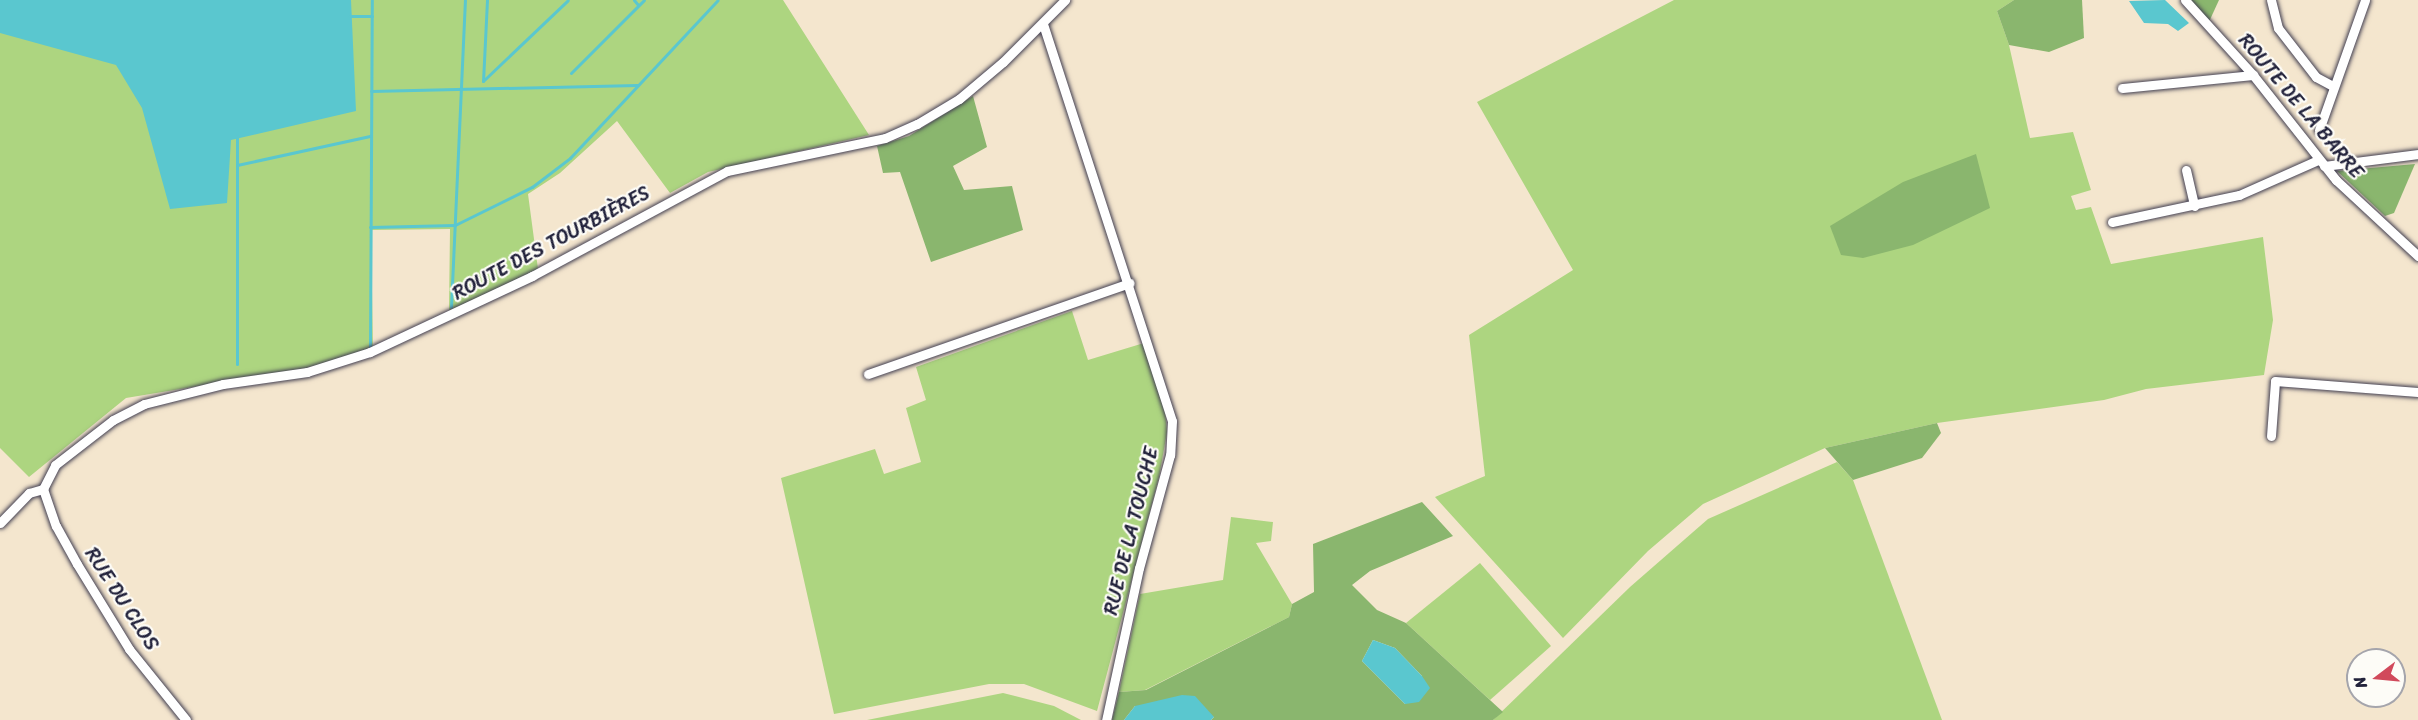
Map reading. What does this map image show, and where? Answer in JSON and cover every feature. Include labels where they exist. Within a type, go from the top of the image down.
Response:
[{"type":"street","name":"ROUTE DES TOURBIÈRES","points":[[43,489],[55,465],[113,420],[144,404],[223,384],[307,372],[370,352],[532,276],[727,171],[885,138],[917,124],[959,99],[1042,24],[1065,0]]},
{"type":"street","name":"ROUTE DE LA BARRE","points":[[2185,0],[2253,75],[2321,163],[2418,256]]},
{"type":"street","points":[[2271,0],[2278,28],[2316,76],[2333,86]]},
{"type":"street","points":[[2319,130],[2365,0]]},
{"type":"street","name":"RUE DE LA TOUCHE","points":[[1042,24],[1168,402],[1172,439],[1106,720]]},
{"type":"street","points":[[2121,87],[2253,75]]},
{"type":"street","points":[[2112,222],[2251,192],[2321,163],[2418,154]]},
{"type":"street","points":[[2186,170],[2194,206]]},
{"type":"street","points":[[868,374],[1130,283]]},
{"type":"street","points":[[2271,436],[2275,381],[2418,392]]},
{"type":"street","points":[[0,523],[29,493],[43,489]]},
{"type":"street","name":"RUE DU CLOS","points":[[43,489],[56,526],[129,649],[186,720]]},
{"type":"green space","points":[[0,0],[783,0],[869,135],[708,172],[670,193],[617,121],[560,173],[528,194],[538,269],[449,311],[450,229],[371,230],[373,349],[307,368],[126,398],[29,477],[0,448]]},
{"type":"green space","points":[[1674,0],[2014,0],[1997,11],[2009,45],[2030,138],[2073,132],[2091,190],[2071,196],[2076,210],[2091,207],[2111,264],[2263,237],[2273,320],[2264,375],[2146,389],[2104,400],[1937,423],[1825,448],[1703,504],[1648,551],[1563,638],[1435,497],[1485,476],[1469,335],[1573,270],[1477,102]]},
{"type":"green space","points":[[2014,0],[2082,0],[2084,38],[2049,52],[2009,45],[1997,11]]},
{"type":"green space","points":[[2187,0],[2219,0],[2208,24]]},
{"type":"green space","points":[[973,96],[987,147],[953,166],[964,190],[1012,186],[1023,230],[931,262],[900,172],[883,173],[877,146],[909,136]]},
{"type":"green space","points":[[1976,154],[1990,208],[1913,245],[1863,258],[1841,255],[1830,226],[1903,182]]},
{"type":"green space","points":[[2415,164],[2394,213],[2385,216],[2337,171]]},
{"type":"green space","points":[[1072,311],[1088,360],[1144,343],[1164,400],[1167,432],[1159,477],[1097,711],[1024,684],[989,684],[834,714],[781,478],[875,449],[884,474],[921,462],[906,408],[926,400],[916,367]]},
{"type":"green space","points":[[1937,423],[1941,433],[1922,458],[1853,480],[1825,448]]},
{"type":"green space","points":[[1837,462],[1853,480],[1942,720],[1493,720],[1630,587],[1708,519]]},
{"type":"green space","points":[[1422,502],[1453,536],[1370,571],[1352,585],[1377,610],[1406,623],[1503,712],[1493,720],[1211,720],[1214,717],[1135,706],[1124,720],[1112,720],[1119,692],[1146,690],[1289,617],[1292,604],[1314,592],[1313,544]],"holes":[[[1373,640],[1395,648],[1422,676],[1405,704],[1362,661]]]},
{"type":"green space","points":[[1231,517],[1273,522],[1271,541],[1256,543],[1292,604],[1289,617],[1145,690],[1119,692],[1140,594],[1223,580]]},
{"type":"green space","points":[[1480,563],[1551,646],[1490,700],[1406,623]]},
{"type":"green space","points":[[1003,693],[1054,706],[1081,720],[867,720]]},
{"type":"water","points":[[0,0],[351,0],[356,111],[231,140],[227,203],[170,209],[142,108],[116,65],[0,33]]},
{"type":"water","points":[[2165,0],[2189,23],[2178,31],[2168,24],[2144,23],[2129,1]]},
{"type":"water","points":[[1373,640],[1395,648],[1422,676],[1430,688],[1419,702],[1405,704],[1362,661]]},
{"type":"water","points":[[1182,695],[1195,696],[1214,717],[1211,720],[1124,720],[1135,706]]},
{"type":"waterway","points":[[370,349],[372,0]]},
{"type":"waterway","points":[[451,307],[465,0]]},
{"type":"waterway","points":[[487,0],[483,81],[568,0]]},
{"type":"waterway","points":[[634,0],[638,5]]},
{"type":"waterway","points":[[571,73],[644,0]]},
{"type":"waterway","points":[[370,227],[455,225],[532,187],[570,158],[718,0]]},
{"type":"waterway","points":[[349,16],[372,16]]},
{"type":"waterway","points":[[371,91],[637,85]]},
{"type":"waterway","points":[[237,135],[237,364]]},
{"type":"waterway","points":[[237,165],[370,136]]}]
